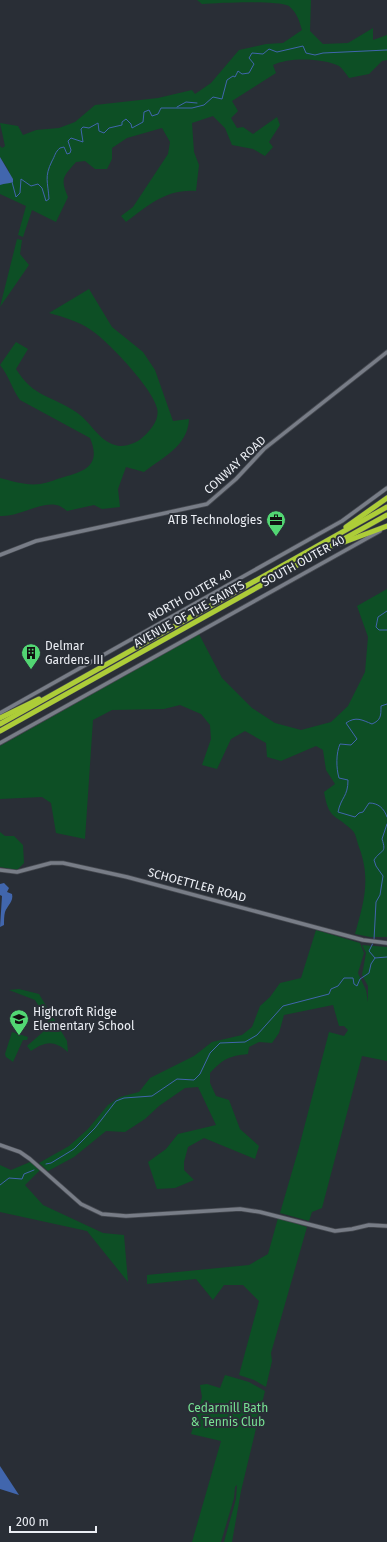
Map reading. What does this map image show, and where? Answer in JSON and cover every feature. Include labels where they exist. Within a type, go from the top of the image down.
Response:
[{"type":"highway","points":[[340,533],[349,524],[387,498]]},
{"type":"highway","name":"AVENUE OF THE SAINTS","points":[[0,724],[387,507]]},
{"type":"highway","name":"AVENUE OF THE SAINTS","points":[[0,732],[387,515]]},
{"type":"highway","points":[[330,546],[387,527]]},
{"type":"highway","points":[[0,718],[32,702],[52,695]]},
{"type":"street","name":"CONWAY ROAD","points":[[0,555],[36,541],[207,504],[232,484],[264,449],[387,352]]},
{"type":"street","name":"NORTH OUTER 40","points":[[0,713],[318,535],[353,513],[387,488]]},
{"type":"street","name":"SOUTH OUTER 40","points":[[0,743],[387,527]]},
{"type":"street","name":"SCHOETTLER ROAD","points":[[0,870],[17,872],[51,863],[63,863],[127,877],[363,940],[386,943]]},
{"type":"street","points":[[0,1145],[15,1150],[30,1159],[81,1204],[102,1214],[126,1216],[240,1209],[260,1212],[335,1231],[352,1230],[369,1224],[387,1226]]},
{"type":"green space","points":[[197,0],[311,0],[310,31],[323,44],[348,43],[373,28],[373,40],[387,35],[387,60],[382,61],[369,74],[349,78],[339,66],[324,61],[297,60],[280,62],[273,65],[276,73],[232,101],[238,111],[231,118],[237,128],[243,127],[253,134],[277,117],[280,125],[269,142],[273,147],[265,156],[253,149],[232,145],[225,128],[213,116],[192,123],[194,152],[199,165],[196,191],[185,191],[167,195],[150,204],[126,222],[121,216],[133,207],[168,154],[170,142],[162,128],[127,138],[112,148],[112,159],[107,169],[95,169],[85,161],[76,162],[64,178],[64,186],[68,197],[56,222],[32,210],[23,237],[18,235],[26,206],[0,194],[0,185],[5,183],[9,171],[0,157],[0,146],[2,148],[5,146],[0,123],[18,126],[23,135],[36,130],[59,128],[75,122],[95,105],[158,98],[192,90],[195,94],[211,83],[239,50],[266,44],[283,43],[302,30],[296,14],[289,6],[282,4],[260,2],[202,4]]},
{"type":"green space","points":[[17,239],[22,240],[20,254],[29,265],[0,307]]},
{"type":"green space","points":[[89,289],[112,327],[143,352],[155,370],[173,421],[189,419],[188,428],[184,437],[173,450],[144,472],[126,467],[118,489],[120,507],[102,509],[94,505],[67,511],[56,505],[49,505],[36,507],[7,516],[0,516],[0,478],[20,483],[46,483],[72,475],[85,469],[93,460],[94,454],[90,438],[20,400],[0,365],[16,342],[28,349],[16,369],[29,386],[76,412],[109,443],[122,446],[134,443],[152,428],[156,420],[158,412],[154,400],[139,378],[108,344],[81,324],[49,313]]},
{"type":"green space","points":[[387,589],[387,937],[370,937],[355,934],[365,890],[365,870],[363,859],[353,831],[330,812],[324,792],[335,784],[326,770],[323,750],[316,746],[281,761],[267,757],[266,743],[245,731],[231,739],[217,769],[202,765],[211,739],[210,725],[201,714],[180,705],[164,709],[112,710],[93,720],[85,839],[56,833],[51,803],[42,797],[0,799],[0,746],[199,634],[222,678],[252,708],[275,723],[301,730],[331,722],[348,706],[365,672],[368,637],[357,606]]},
{"type":"green space","points":[[0,832],[5,836],[14,836],[23,845],[24,863],[17,870],[0,867]]},
{"type":"green space","points":[[316,930],[360,943],[364,953],[358,973],[366,990],[368,1002],[368,986],[362,975],[366,953],[362,945],[387,947],[387,1061],[362,1056],[322,1208],[312,1212],[309,1221],[280,1213],[329,1032],[344,1036],[348,1030],[344,1026],[339,1026],[333,1005],[284,1015],[279,1033],[272,1043],[259,1042],[249,1047],[248,1054],[227,1059],[219,1064],[210,1073],[210,1083],[216,1096],[229,1100],[240,1129],[259,1146],[255,1159],[204,1138],[188,1147],[184,1162],[184,1170],[194,1180],[175,1188],[157,1189],[148,1162],[166,1149],[178,1134],[216,1125],[198,1087],[185,1088],[159,1106],[145,1119],[125,1132],[106,1131],[74,1157],[48,1171],[39,1163],[69,1146],[88,1129],[108,1105],[120,1097],[139,1092],[150,1078],[194,1056],[212,1042],[242,1035],[252,1027],[260,1006],[270,997],[280,983],[301,978]]},
{"type":"green space","points":[[19,989],[39,994],[67,1041],[68,1052],[58,1045],[50,1043],[41,1045],[31,1051],[27,1046],[43,1032],[48,1021],[35,1000],[9,990]]},
{"type":"green space","points":[[12,1032],[28,1037],[27,1040],[23,1040],[13,1062],[6,1057],[5,1054]]},
{"type":"green space","points":[[30,1162],[40,1170],[25,1185],[43,1205],[103,1233],[124,1235],[128,1282],[87,1231],[0,1212],[0,1165],[11,1170]]},
{"type":"green space","points":[[278,1218],[307,1227],[271,1353],[272,1361],[266,1387],[254,1380],[239,1375],[259,1301],[243,1285],[224,1285],[213,1300],[196,1279],[147,1284],[147,1275],[249,1265],[268,1254]]},
{"type":"green space","name":"Cedarmill Bath & Tennis Club","points":[[225,1375],[249,1382],[265,1391],[241,1491],[232,1542],[224,1542],[236,1499],[237,1485],[235,1487],[234,1498],[221,1542],[192,1542],[221,1441],[191,1434],[202,1397],[200,1385],[207,1384],[220,1388]]},
{"type":"water","points":[[0,157],[13,179],[13,182],[0,185]]},
{"type":"water","points":[[4,883],[9,888],[7,892],[12,894],[12,897],[5,912],[4,925],[0,927],[2,896],[0,895],[0,884]]},
{"type":"water","points":[[0,1466],[19,1495],[0,1489]]},
{"type":"waterway","points":[[12,182],[16,197],[20,193],[21,179],[31,186],[38,184],[42,188],[46,201],[49,199],[47,180],[48,171],[55,154],[60,148],[64,147],[67,154],[70,153],[71,150],[68,141],[71,138],[83,142],[81,129],[83,127],[89,128],[98,123],[99,131],[104,133],[109,128],[122,125],[122,122],[126,119],[131,124],[132,128],[143,122],[144,112],[149,110],[152,116],[158,114],[161,108],[192,108],[204,105],[213,97],[222,99],[227,80],[233,76],[235,77],[238,71],[242,74],[249,73],[254,64],[249,58],[252,53],[263,54],[269,49],[277,52],[303,46],[306,53],[315,55],[323,53],[387,50]]},
{"type":"waterway","points":[[177,107],[186,102],[197,103]]},
{"type":"waterway","points":[[387,611],[378,617],[376,627],[379,630],[387,630]]},
{"type":"waterway","points":[[387,704],[381,706],[380,717],[372,724],[356,719],[346,723],[357,739],[351,745],[340,744],[337,761],[339,778],[348,780],[346,794],[338,812],[355,817],[359,813],[363,812],[369,803],[372,803],[380,807],[387,817]]},
{"type":"waterway","points":[[374,940],[376,902],[380,895],[383,876],[374,860],[384,849],[382,839],[387,824]]},
{"type":"waterway","points":[[373,943],[369,951],[375,958],[387,957]]},
{"type":"waterway","points":[[46,1164],[51,1163],[74,1149],[95,1128],[116,1101],[124,1098],[152,1096],[177,1079],[194,1080],[200,1074],[210,1053],[220,1043],[245,1042],[257,1035],[283,1006],[329,994],[331,989],[338,986],[344,978],[353,978],[354,984],[357,986],[360,979],[369,973],[371,964],[375,958]]},
{"type":"waterway","points":[[0,1185],[9,1178],[22,1179],[24,1174],[34,1170]]},
{"type":"place","name":"ATB Technologies","points":[[276,537]]},
{"type":"place","name":"Delmar Gardens III","points":[[31,670]]},
{"type":"place","name":"Highcroft Ridge Elementary School","points":[[19,1036]]}]
